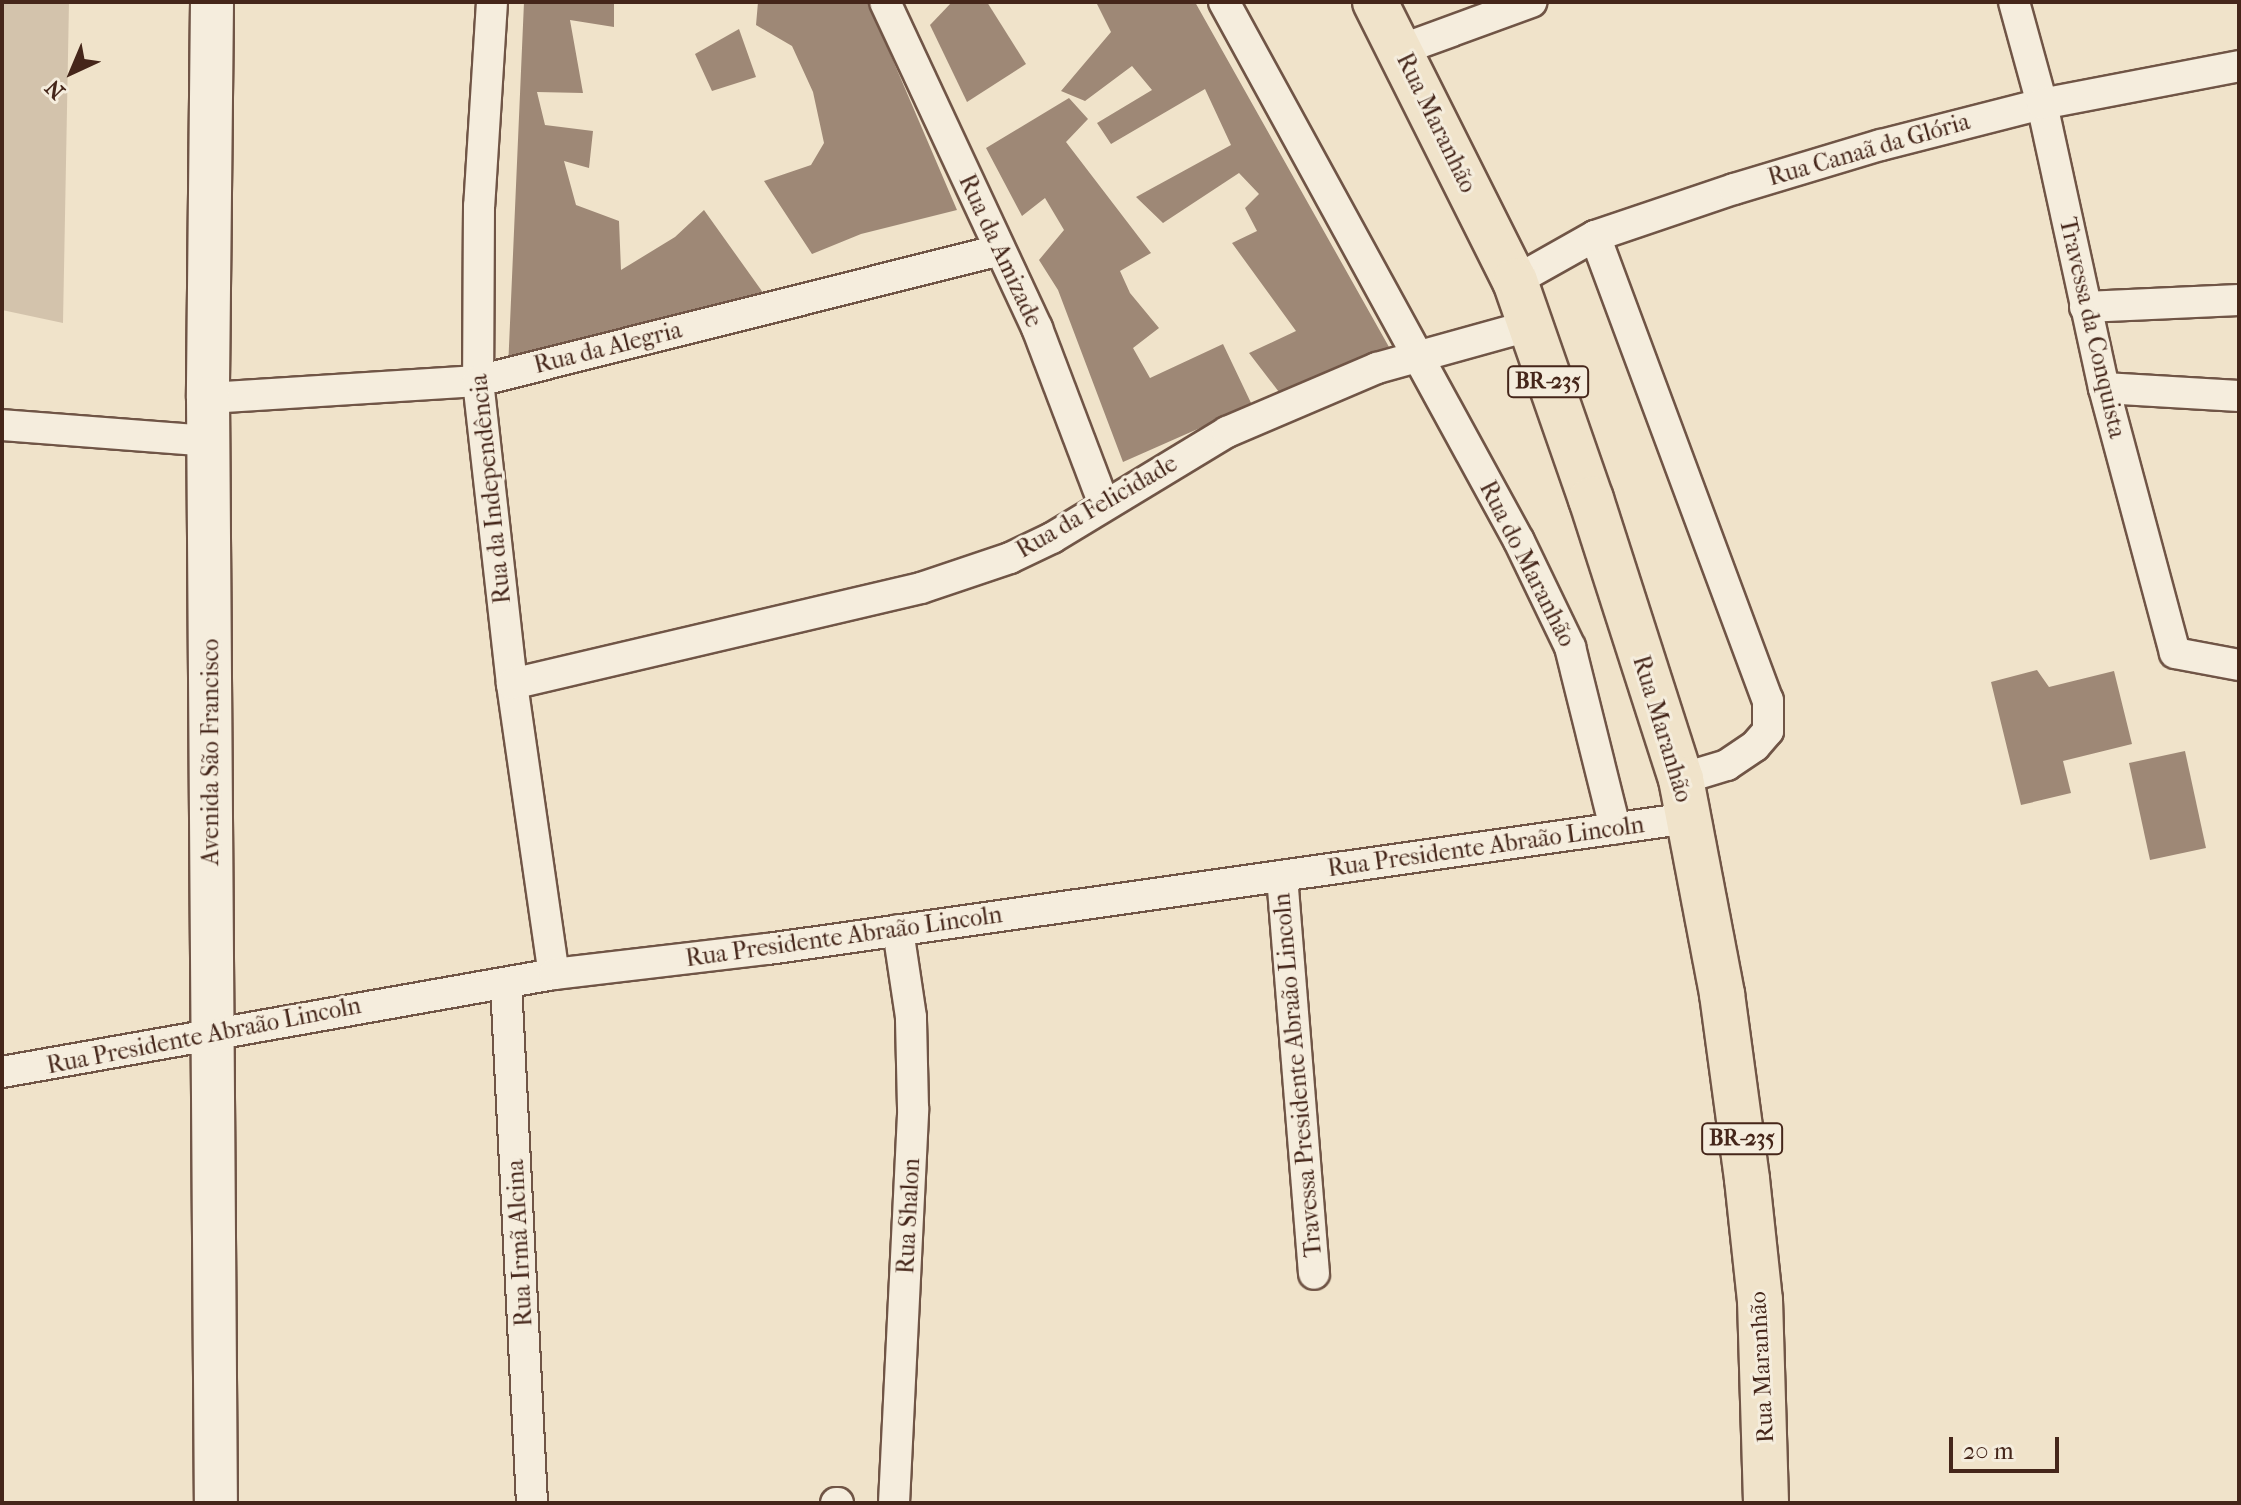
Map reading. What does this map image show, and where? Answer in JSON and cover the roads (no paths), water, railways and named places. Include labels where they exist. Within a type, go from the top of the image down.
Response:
[{"type":"highway","name":"Rua Maranhão","points":[[1375,2],[1515,281],[1528,326],[1591,499],[1685,798],[1722,994],[1747,1179],[1760,1300],[1766,1503]]},
{"type":"street","name":"Avenida São Francisco","points":[[212,2],[208,398],[216,1503]]},
{"type":"street","name":"Rua da Independência","points":[[492,2],[479,206],[478,381],[512,684],[554,974]]},
{"type":"street","name":"Rua da Amizade","points":[[885,2],[1037,328],[1104,504]]},
{"type":"street","points":[[1224,2],[1417,358]]},
{"type":"street","points":[[1400,50],[1531,2]]},
{"type":"street","name":"Travessa da Conquista","points":[[2014,2],[2042,104],[2104,388],[2175,653],[2239,665]]},
{"type":"street","name":"Rua Canaã da Glória","points":[[1515,281],[1595,236],[1734,189],[1881,145],[2042,104],[2239,66]]},
{"type":"street","points":[[1595,236],[1768,700],[1768,731],[1755,746],[1685,798]]},
{"type":"street","name":"Rua da Alegria","points":[[208,398],[478,381],[1000,250]]},
{"type":"street","points":[[2085,307],[2239,300]]},
{"type":"street","name":"Rua da Felicidade","points":[[512,684],[921,588],[1010,558],[1052,538],[1227,432],[1377,368],[1528,326]]},
{"type":"street","name":"Rua do Maranhão","points":[[1417,358],[1519,541],[1570,647],[1615,828]]},
{"type":"street","points":[[2104,388],[2239,396]]},
{"type":"street","points":[[2,425],[209,441]]},
{"type":"street","name":"Rua Presidente Abraão Lincoln","points":[[2,1072],[554,974],[768,949],[1615,828],[1685,798]]},
{"type":"street","name":"Travessa Presidente Abraão Lincoln","points":[[1282,876],[1314,1274]]},
{"type":"street","name":"Rua Shalon","points":[[894,1503],[910,1232],[913,1108],[911,1017],[898,930]]},
{"type":"street","name":"Rua Irmã Alcina","points":[[506,983],[532,1503]]}]
